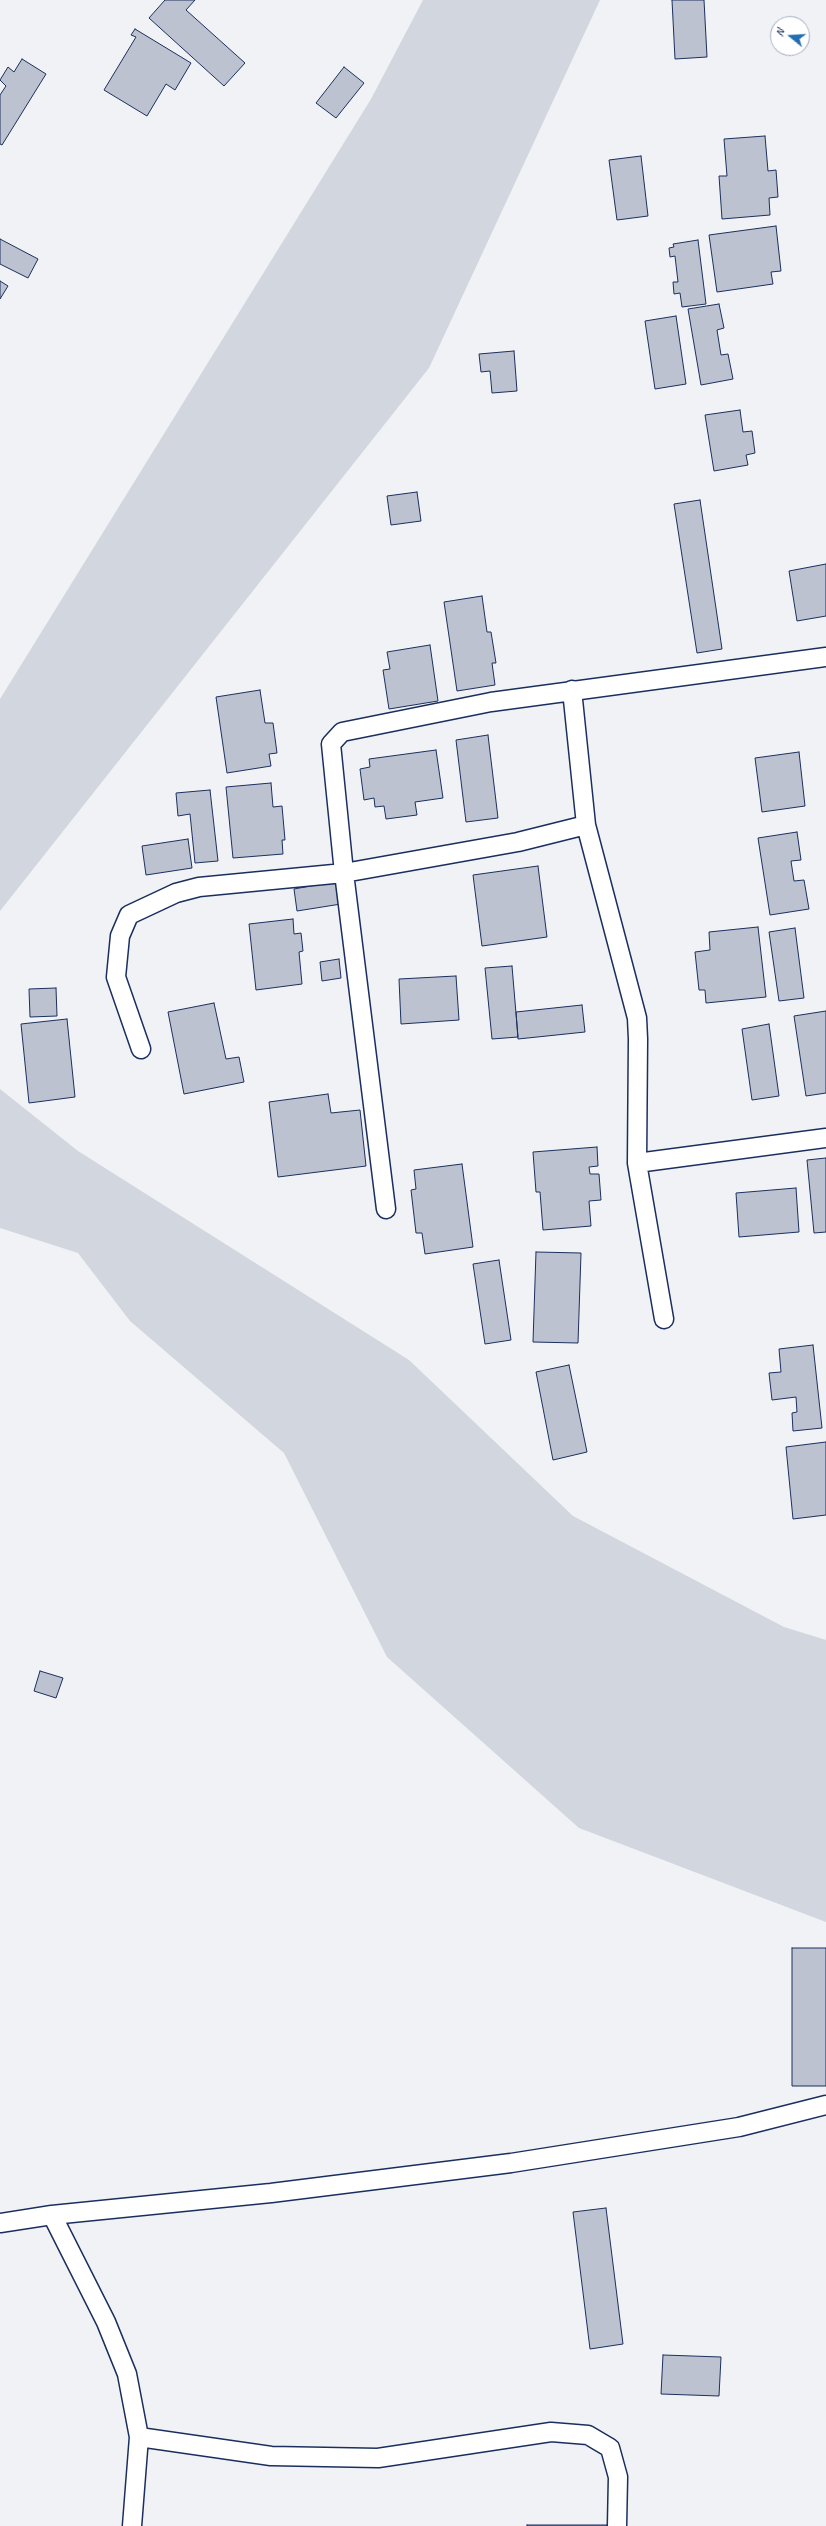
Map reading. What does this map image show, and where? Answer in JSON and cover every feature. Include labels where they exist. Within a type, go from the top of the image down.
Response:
[{"type":"street","points":[[386,1209],[344,873],[330,744],[342,732],[491,702],[826,657]]},
{"type":"street","points":[[572,690],[586,825],[636,1018],[638,1039],[637,1163],[664,1319]]},
{"type":"street","points":[[140,1049],[116,977],[120,936],[129,916],[176,893],[199,887],[344,873],[518,842],[586,825]]},
{"type":"street","points":[[637,1163],[826,1138]]},
{"type":"street","points":[[0,2223],[52,2215],[271,2193],[511,2163],[739,2127],[826,2105]]},
{"type":"street","points":[[52,2215],[106,2322],[124,2367],[139,2438],[132,2526]]},
{"type":"street","points":[[139,2438],[271,2456],[378,2458],[551,2432],[588,2435],[610,2448],[618,2477],[617,2526]]},
{"type":"shaded area","points":[[423,0],[600,0],[429,368],[0,911],[0,699],[371,99]]},
{"type":"shaded area","points":[[0,1089],[78,1151],[409,1360],[573,1516],[784,1627],[826,1640],[826,1922],[579,1828],[387,1657],[284,1453],[130,1321],[78,1253],[0,1228]]},
{"type":"building","points":[[165,0],[195,0],[186,10],[245,63],[224,86],[149,18]]},
{"type":"building","points":[[672,0],[704,0],[707,57],[675,59]]},
{"type":"building","points":[[135,29],[191,63],[175,90],[166,84],[147,116],[104,90],[136,37],[131,35]]},
{"type":"building","points":[[22,59],[46,74],[2,145],[0,144],[0,95],[6,86],[0,80],[8,67],[14,72]]},
{"type":"building","points":[[344,67],[364,83],[336,118],[316,103]]},
{"type":"building","points":[[765,136],[768,171],[776,170],[778,197],[769,198],[770,215],[722,219],[719,176],[727,176],[724,139]]},
{"type":"building","points":[[641,156],[648,216],[617,220],[609,160]]},
{"type":"building","points":[[776,226],[781,271],[771,272],[773,284],[717,292],[709,235]]},
{"type":"building","points":[[0,239],[38,259],[28,278],[0,264]]},
{"type":"building","points":[[698,240],[706,304],[682,307],[680,293],[674,294],[673,282],[678,282],[675,256],[670,257],[669,248],[674,247],[673,244]]},
{"type":"building","points":[[0,281],[8,286],[0,299]]},
{"type":"building","points":[[719,304],[724,328],[717,330],[721,355],[728,354],[733,379],[701,385],[688,309]]},
{"type":"building","points":[[676,316],[686,384],[655,389],[645,321]]},
{"type":"building","points":[[514,351],[517,391],[492,393],[490,371],[481,372],[479,354]]},
{"type":"building","points":[[740,410],[743,432],[752,431],[755,453],[746,455],[748,465],[714,471],[705,415]]},
{"type":"building","points":[[417,492],[421,521],[391,525],[387,496]]},
{"type":"building","points":[[700,500],[722,649],[697,653],[674,504]]},
{"type":"building","points":[[826,564],[826,616],[797,621],[789,571]]},
{"type":"building","points":[[482,596],[487,632],[491,632],[496,663],[492,663],[495,685],[457,691],[444,602]]},
{"type":"building","points":[[430,645],[438,701],[389,709],[383,670],[390,669],[387,652]]},
{"type":"building","points":[[260,690],[265,723],[273,723],[277,753],[269,754],[271,766],[227,773],[216,697]]},
{"type":"building","points":[[488,735],[498,818],[466,822],[456,740]]},
{"type":"building","points":[[436,750],[443,798],[415,802],[417,815],[386,819],[384,806],[375,807],[374,798],[364,800],[360,769],[370,767],[369,759]]},
{"type":"building","points":[[799,752],[805,806],[762,812],[755,758]]},
{"type":"building","points":[[271,783],[273,807],[282,806],[285,840],[282,840],[283,854],[233,858],[226,787]]},
{"type":"building","points":[[210,790],[218,861],[195,863],[190,814],[178,816],[176,793]]},
{"type":"building","points":[[797,832],[801,860],[791,861],[794,881],[804,880],[809,909],[770,915],[758,838]]},
{"type":"building","points":[[188,839],[192,868],[146,875],[142,846]]},
{"type":"building","points":[[538,866],[547,937],[482,946],[473,875]]},
{"type":"building","points":[[338,881],[341,904],[297,911],[294,889]]},
{"type":"building","points":[[293,919],[294,934],[301,933],[303,951],[299,952],[302,984],[256,990],[249,924]]},
{"type":"building","points":[[758,927],[766,997],[706,1003],[705,990],[699,990],[695,952],[710,950],[709,932]]},
{"type":"building","points":[[795,928],[804,998],[779,1001],[769,932]]},
{"type":"building","points":[[339,959],[341,978],[322,981],[320,962]]},
{"type":"building","points":[[512,966],[518,1037],[492,1039],[485,968]]},
{"type":"building","points":[[456,976],[459,1020],[401,1024],[399,979]]},
{"type":"building","points":[[56,988],[57,1016],[30,1017],[29,989]]},
{"type":"building","points":[[214,1003],[226,1059],[239,1057],[244,1082],[184,1094],[168,1012]]},
{"type":"building","points":[[582,1005],[585,1032],[518,1039],[516,1012]]},
{"type":"building","points":[[826,1011],[826,1093],[806,1096],[794,1016]]},
{"type":"building","points":[[67,1019],[75,1097],[29,1103],[21,1024]]},
{"type":"building","points":[[769,1024],[779,1096],[752,1100],[742,1029]]},
{"type":"building","points":[[328,1094],[331,1113],[360,1110],[366,1166],[278,1177],[269,1102]]},
{"type":"building","points":[[597,1147],[598,1166],[589,1167],[590,1174],[599,1174],[601,1200],[589,1201],[591,1226],[543,1230],[540,1192],[536,1192],[533,1152]]},
{"type":"building","points":[[826,1158],[826,1232],[814,1233],[807,1160]]},
{"type":"building","points":[[462,1164],[473,1247],[425,1254],[422,1233],[416,1233],[411,1190],[416,1189],[414,1170]]},
{"type":"building","points":[[796,1188],[799,1232],[739,1237],[736,1193]]},
{"type":"building","points":[[536,1252],[581,1253],[578,1343],[533,1342]]},
{"type":"building","points":[[499,1260],[511,1340],[485,1344],[473,1264]]},
{"type":"building","points":[[813,1345],[822,1428],[793,1431],[792,1413],[797,1412],[796,1397],[772,1400],[769,1373],[781,1372],[779,1349]]},
{"type":"building","points":[[569,1365],[587,1452],[553,1460],[536,1372]]},
{"type":"building","points":[[826,1442],[826,1515],[793,1519],[786,1447]]},
{"type":"building","points":[[40,1671],[63,1678],[56,1698],[34,1691]]},
{"type":"building","points":[[792,1948],[826,1948],[826,2086],[792,2086]]},
{"type":"building","points":[[606,2208],[623,2344],[590,2349],[573,2212]]},
{"type":"building","points":[[663,2355],[721,2357],[719,2396],[661,2394]]},
{"type":"building","points":[[607,2525],[607,2526],[527,2526]]}]
